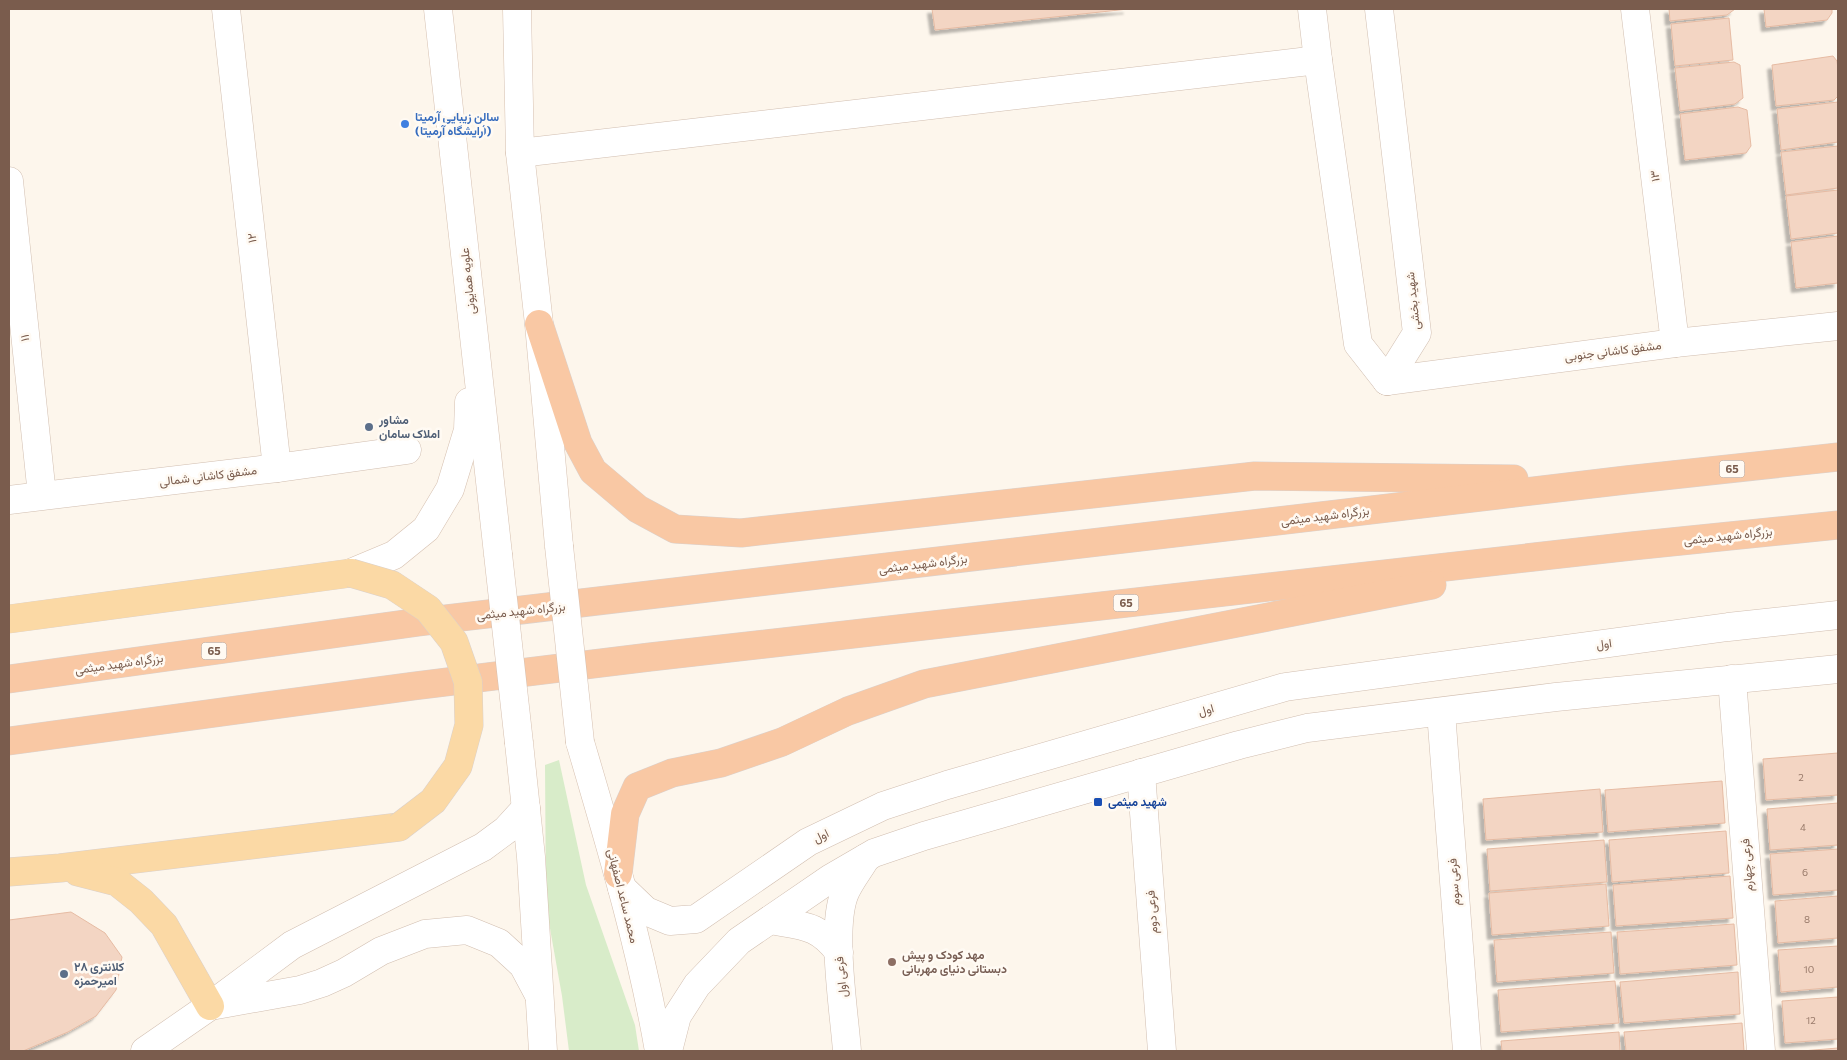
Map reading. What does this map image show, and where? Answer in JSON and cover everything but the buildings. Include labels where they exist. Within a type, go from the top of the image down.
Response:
[{"type":"highway","points":[[539,324],[578,443],[593,471],[638,509],[676,529],[741,533],[1255,476],[1626,480]]},
{"type":"highway","name":"بزرگراه شهید میثمی","points":[[9,679],[419,622],[1626,480],[1838,457]]},
{"type":"highway","name":"بزرگراه شهید میثمی","points":[[9,741],[414,686],[640,658],[1632,546],[1838,525]]},
{"type":"highway","points":[[620,881],[625,814],[637,787],[672,773],[722,763],[782,742],[848,710],[924,684],[1632,546]]},
{"type":"main road","points":[[9,620],[351,573],[392,585],[428,608],[454,642],[468,682],[469,725],[458,766],[433,801],[399,827],[60,868],[9,872]]},
{"type":"main road","points":[[60,868],[117,882],[141,901],[164,925],[210,1006]]},
{"type":"street","name":"۱۲","points":[[226,9],[277,468]]},
{"type":"street","name":"علویه همایونی","points":[[438,9],[526,808]]},
{"type":"street","points":[[517,9],[520,153],[539,324]]},
{"type":"street","points":[[1312,9],[1358,344],[1387,380]]},
{"type":"street","name":"شهید بخشی","points":[[1379,9],[1417,333],[1387,380]]},
{"type":"street","name":"۱۳","points":[[1635,9],[1675,343]]},
{"type":"street","points":[[520,153],[1318,60]]},
{"type":"street","name":"۱۱","points":[[9,181],[42,495]]},
{"type":"street","points":[[351,573],[394,555],[426,529],[450,490],[468,430],[472,323]]},
{"type":"street","name":"محمد ساعد اصفهانی","points":[[539,324],[559,546],[580,742],[620,881],[655,1026],[659,1051]]},
{"type":"street","name":"مشفق کاشانی جنوبی","points":[[1387,380],[1675,343],[1838,326]]},
{"type":"street","name":"مشفق کاشانی شمالی","points":[[9,500],[277,468],[406,450]]},
{"type":"street","name":"اول","points":[[620,881],[646,911],[670,921],[696,919],[808,842],[883,806],[947,785],[1285,687],[1728,627],[1838,615]]},
{"type":"street","points":[[668,1051],[677,1016],[697,985],[739,941],[831,878],[866,858],[924,836],[1239,745],[1307,728],[1556,697],[1838,668]]},
{"type":"street","name":"فرعی چهارم","points":[[1732,680],[1761,1051]]},
{"type":"street","name":"فرعی سوم","points":[[1441,712],[1467,1051]]},
{"type":"street","name":"فرعی دوم","points":[[1141,773],[1162,1051]]},
{"type":"street","points":[[526,808],[532,872],[543,1051]]},
{"type":"street","points":[[144,1051],[210,1006],[292,945],[483,847],[506,830],[526,808]]},
{"type":"street","points":[[839,952],[840,920],[844,895],[866,858]]},
{"type":"street","name":"فرعی اول","points":[[770,920],[810,927],[828,938],[839,952],[847,1051]]},
{"type":"street","points":[[210,1006],[314,985],[344,973],[381,951],[425,934],[467,930],[500,943],[523,965],[539,995]]},
{"type":"green space","points":[[559,760],[586,885],[635,1025],[639,1051],[569,1051],[562,996],[546,906],[545,765]]},
{"type":"place","name":"سالن زیبایی آرمیتا (آرایشگاه آرمیتا)","points":[[405,124]]},
{"type":"place","name":"مشاور املاک سامان","points":[[369,427]]},
{"type":"place","name":"شهید میثمی","points":[[1098,802]]},
{"type":"place","name":"مهد کودک و پیش دبستانی دنیای‌ مهربانی","points":[[892,962]]},
{"type":"place","name":"کلانتری ۲۸ امیرحمزه","points":[[64,974]]}]
